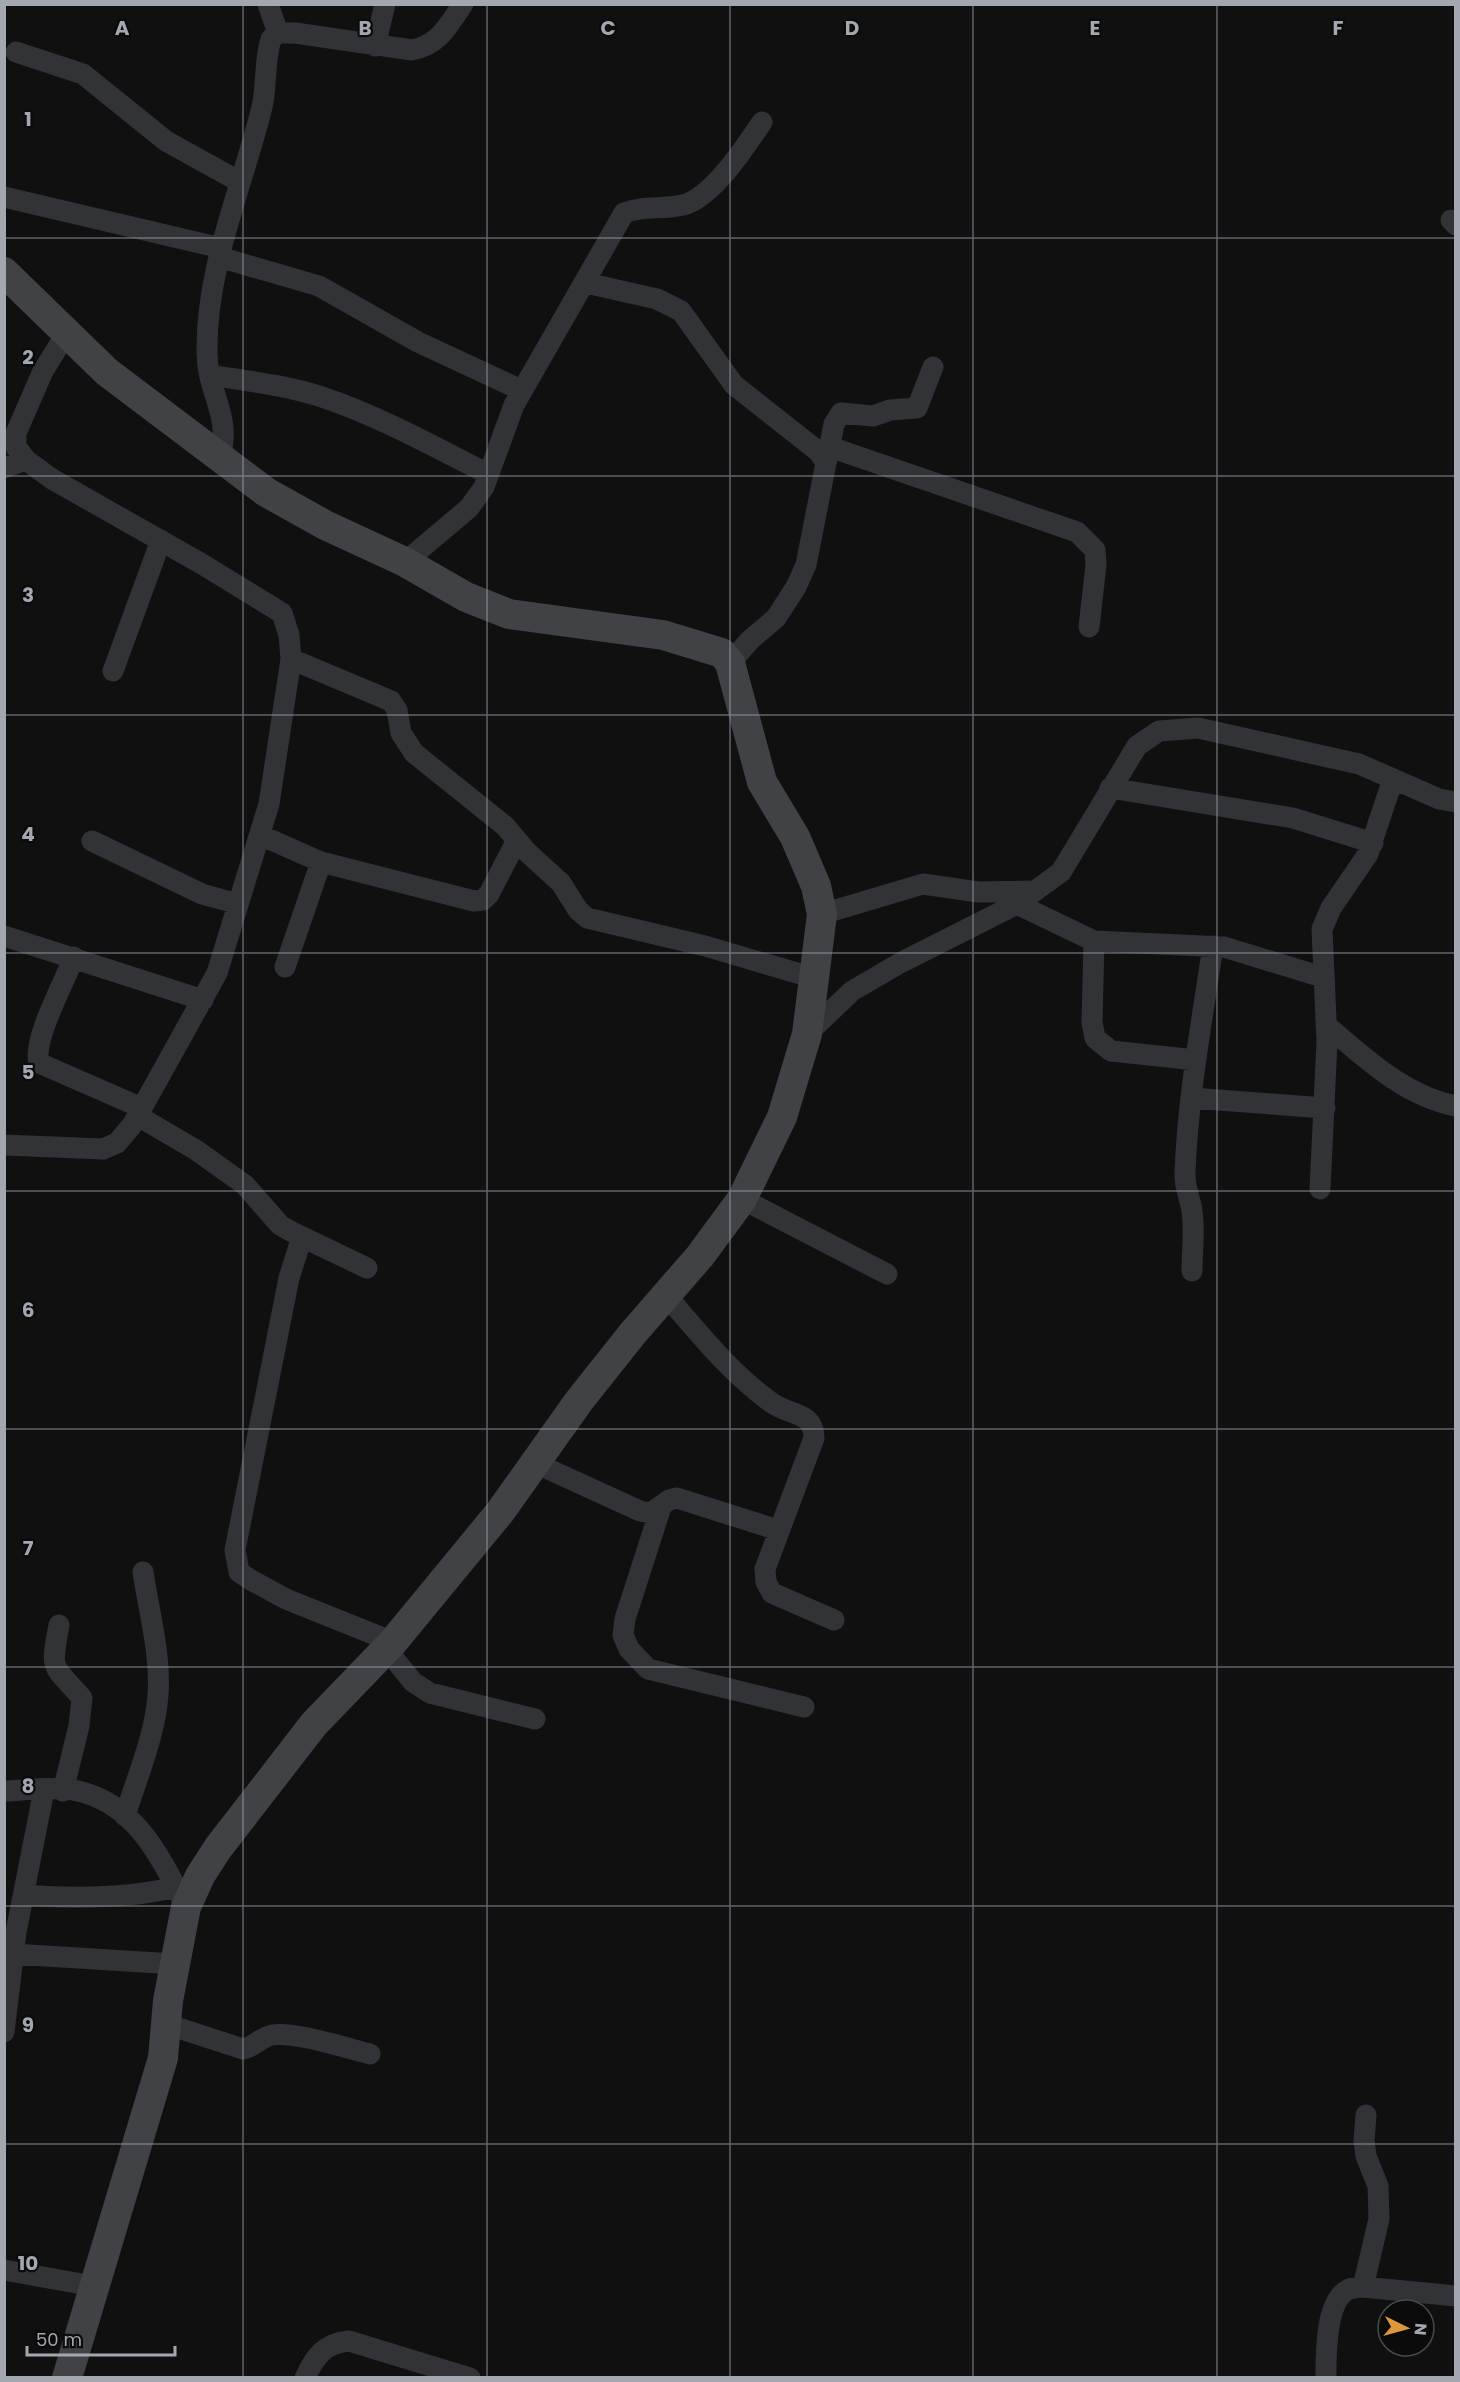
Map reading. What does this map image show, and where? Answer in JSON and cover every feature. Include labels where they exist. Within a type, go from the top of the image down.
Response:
[{"type":"street","points":[[268,4],[278,33]]},
{"type":"street","points":[[375,46],[385,4]]},
{"type":"street","points":[[220,459],[225,430],[210,375],[207,354],[209,318],[220,252],[263,104],[271,39],[278,33],[295,33],[412,50],[427,47],[439,39],[463,4]]},
{"type":"street","points":[[16,51],[83,75],[166,141],[240,182]]},
{"type":"street","points":[[405,562],[469,508],[484,487],[521,390],[549,340],[586,283],[624,213],[637,207],[683,205],[696,200],[742,152],[762,122]]},
{"type":"street","points":[[4,197],[220,252],[319,285],[418,342],[521,390]]},
{"type":"street","points":[[4,272],[107,372],[266,492],[324,525],[405,562],[466,597],[509,614],[663,635],[722,653],[730,663],[762,782],[795,837],[816,886],[822,914],[807,1034],[782,1117],[742,1198],[700,1256],[665,1294],[579,1401],[500,1512],[390,1646],[307,1733],[218,1848],[200,1876],[181,1897]]},
{"type":"street","points":[[586,283],[657,299],[681,311],[734,385],[812,446],[828,455],[1077,532],[1095,550],[1096,565],[1089,627]]},
{"type":"street","points":[[4,1145],[103,1149],[117,1143],[140,1112],[217,973],[269,804],[291,659],[290,635],[282,613],[161,540],[52,479],[26,460],[15,447],[16,434],[43,371],[66,334]]},
{"type":"street","points":[[730,663],[750,640],[776,618],[796,587],[806,565],[834,424],[841,413],[873,416],[890,410],[917,408],[933,367]]},
{"type":"street","points":[[210,375],[280,386],[323,398],[421,440],[488,474]]},
{"type":"street","points":[[4,468],[26,460]]},
{"type":"street","points":[[113,671],[161,540]]},
{"type":"street","points":[[291,659],[391,701],[398,710],[401,733],[414,753],[491,814],[561,883],[578,910],[587,918],[705,946],[814,978]]},
{"type":"street","points":[[807,1034],[852,992],[900,963],[1017,904],[1061,872],[1137,746],[1159,732],[1198,728],[1359,764],[1440,799],[1455,802]]},
{"type":"street","points":[[1320,1188],[1325,1108],[1326,1025],[1322,977],[1322,929],[1331,908],[1368,854],[1393,779]]},
{"type":"street","points":[[1110,788],[1293,818],[1372,843]]},
{"type":"street","points":[[260,835],[321,862],[474,901],[483,900],[489,894],[517,840]]},
{"type":"street","points":[[92,841],[202,894],[238,904]]},
{"type":"street","points":[[285,967],[321,862]]},
{"type":"street","points":[[822,914],[923,884],[978,892],[1035,891]]},
{"type":"street","points":[[1017,904],[1094,941],[1213,946],[1322,977]]},
{"type":"street","points":[[4,936],[203,1000]]},
{"type":"street","points":[[1094,941],[1092,1022],[1095,1038],[1111,1051],[1196,1060]]},
{"type":"street","points":[[1192,1271],[1192,1214],[1190,1201],[1185,1193],[1185,1172],[1196,1060],[1213,946]]},
{"type":"street","points":[[75,957],[41,1037],[37,1055],[39,1063],[140,1112],[245,1185],[280,1225],[367,1268]]},
{"type":"street","points":[[1326,1025],[1383,1072],[1434,1101],[1455,1106]]},
{"type":"street","points":[[1192,1098],[1325,1108]]},
{"type":"street","points":[[742,1198],[887,1274]]},
{"type":"street","points":[[302,1237],[289,1278],[235,1550],[235,1562],[239,1572],[286,1599],[390,1646],[413,1682],[430,1693],[535,1719]]},
{"type":"street","points":[[665,1294],[719,1357],[753,1389],[777,1407],[809,1420],[814,1426],[814,1438],[765,1569],[766,1582],[772,1593],[834,1620]]},
{"type":"street","points":[[535,1463],[640,1511],[651,1513],[669,1500],[677,1498],[778,1530]]},
{"type":"street","points":[[661,1507],[625,1619],[623,1635],[629,1649],[648,1669],[804,1707]]},
{"type":"street","points":[[125,1816],[155,1719],[158,1694],[156,1658],[143,1572]]},
{"type":"street","points":[[4,2032],[13,1954],[24,1895],[53,1790],[79,1726],[82,1698],[57,1673],[52,1659],[59,1625]]},
{"type":"street","points":[[4,1791],[76,1791],[106,1800],[138,1825],[160,1855],[181,1897],[163,2058],[67,2378]]},
{"type":"street","points":[[24,1895],[181,1897]]},
{"type":"street","points":[[13,1954],[175,1964]]},
{"type":"street","points":[[166,2024],[243,2049],[252,2047],[273,2035],[290,2035],[370,2054]]},
{"type":"street","points":[[1363,2287],[1379,2219],[1378,2186],[1366,2156],[1364,2141],[1366,2115]]},
{"type":"street","points":[[4,2271],[93,2286]]},
{"type":"street","points":[[1326,2378],[1326,2339],[1331,2317],[1341,2295],[1349,2289],[1363,2287],[1455,2296]]},
{"type":"street","points":[[305,2378],[312,2361],[323,2349],[334,2343],[349,2342],[470,2378]]}]
